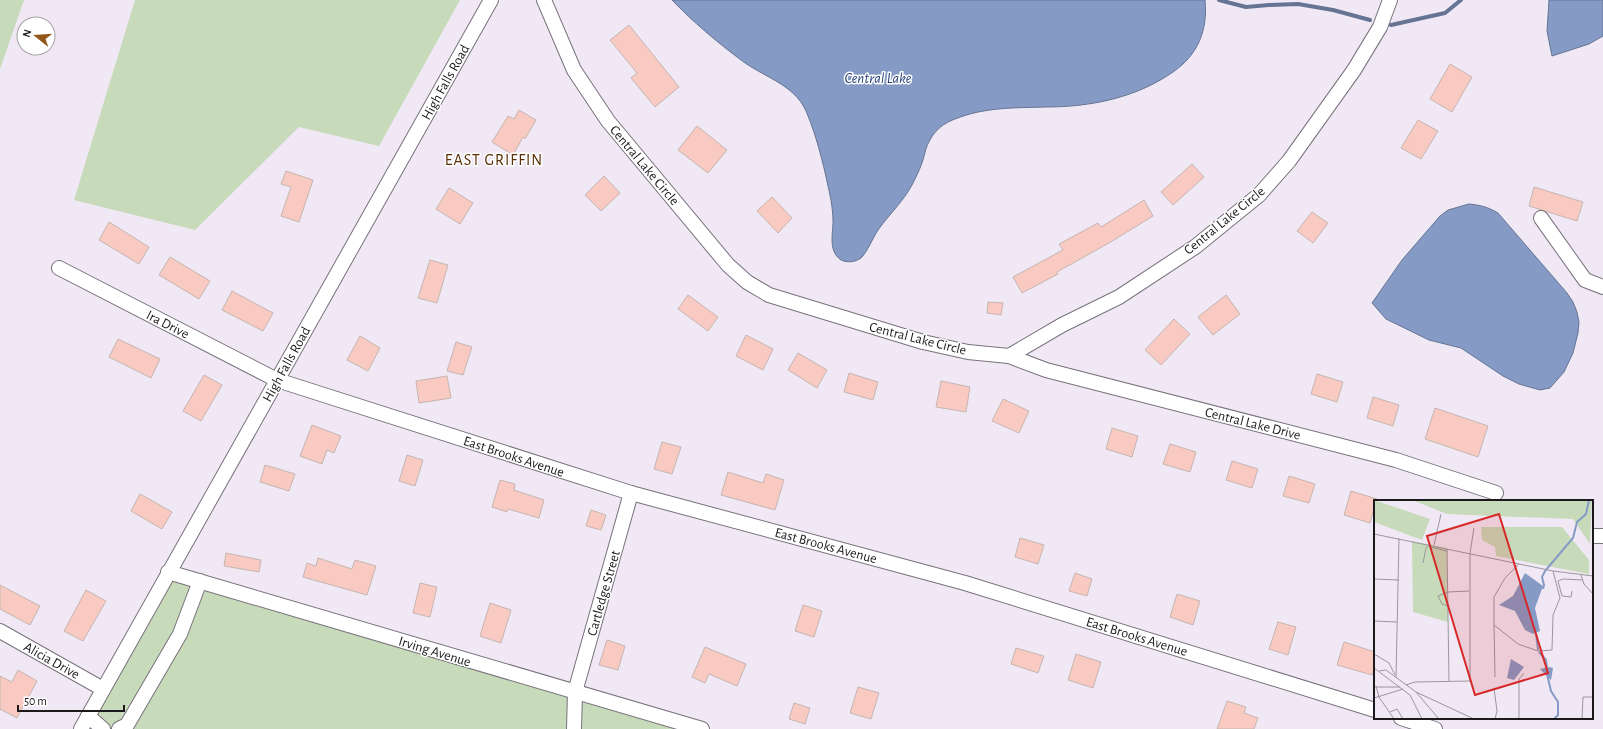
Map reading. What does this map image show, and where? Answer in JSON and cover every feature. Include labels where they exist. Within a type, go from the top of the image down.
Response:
[{"type":"street","name":"High Falls Road","points":[[81,729],[491,0]]},
{"type":"street","name":"Central Lake Circle","points":[[544,0],[574,70],[608,121],[728,265],[748,282],[769,295],[923,342],[968,352],[1009,356],[1062,325],[1119,297],[1195,246],[1259,196],[1289,161],[1354,70],[1380,27],[1390,0]]},
{"type":"street","points":[[1541,218],[1585,280],[1603,287]]},
{"type":"street","name":"Ira Drive","points":[[59,268],[277,380]]},
{"type":"street","name":"Central Lake Drive","points":[[1009,356],[1046,370],[1396,460],[1496,493]]},
{"type":"street","name":"East Brooks Avenue","points":[[277,380],[631,493],[965,583],[1374,710]]},
{"type":"street","name":"Cartledge Street","points":[[575,729],[575,692],[631,493]]},
{"type":"street","name":"Irving Avenue","points":[[168,572],[702,729]]},
{"type":"street","points":[[119,729],[126,725],[180,634],[200,581]]},
{"type":"street","name":"Alicia Drive","points":[[0,631],[103,689]]},
{"type":"street","points":[[88,716],[103,729]]},
{"type":"street","points":[[1404,719],[1435,729]]},
{"type":"green space","points":[[0,0],[24,0],[18,16],[16,16],[16,23],[0,69]]},
{"type":"green space","points":[[135,0],[460,0],[379,146],[299,127],[195,230],[74,200]]},
{"type":"green space","points":[[172,575],[702,729],[87,729]]},
{"type":"water","name":"Central Lake","points":[[672,0],[1205,0],[1206,11],[1200,41],[1189,58],[1173,72],[1144,88],[1096,103],[1063,107],[1011,108],[977,112],[955,119],[944,125],[934,133],[929,142],[919,170],[907,193],[878,230],[863,256],[857,260],[849,262],[841,260],[834,252],[832,242],[833,213],[831,200],[821,155],[806,111],[801,102],[786,87],[750,66],[723,46]]},
{"type":"water","points":[[1549,0],[1603,0],[1603,36],[1589,44],[1552,56],[1547,31]]},
{"type":"water","points":[[1469,204],[1491,209],[1498,213],[1567,293],[1573,302],[1579,322],[1573,353],[1564,372],[1550,388],[1540,390],[1519,384],[1503,376],[1461,348],[1429,340],[1386,319],[1372,303],[1402,260],[1440,216],[1448,210]]},
{"type":"building","points":[[629,25],[679,87],[655,107],[631,78],[637,73],[610,40]]},
{"type":"building","points":[[1450,64],[1472,77],[1452,112],[1430,99]]},
{"type":"building","points":[[519,110],[536,120],[525,139],[523,137],[513,155],[492,142],[508,116],[514,119]]},
{"type":"building","points":[[1418,120],[1438,131],[1421,159],[1401,148]]},
{"type":"building","points":[[697,126],[727,150],[708,173],[678,150]]},
{"type":"building","points":[[1192,164],[1204,177],[1173,205],[1161,192]]},
{"type":"building","points":[[286,171],[313,180],[299,222],[281,216],[291,187],[281,184]]},
{"type":"building","points":[[604,176],[620,193],[601,211],[585,195]]},
{"type":"building","points":[[1534,187],[1583,202],[1577,221],[1529,206]]},
{"type":"building","points":[[449,188],[473,203],[460,224],[436,209]]},
{"type":"building","points":[[772,197],[792,218],[778,233],[757,211]]},
{"type":"building","points":[[1144,200],[1153,216],[1057,272],[1058,274],[1022,293],[1013,277],[1063,250],[1059,244],[1098,223],[1101,227]]},
{"type":"building","points":[[1312,212],[1328,223],[1313,243],[1297,231]]},
{"type":"building","points":[[109,222],[149,247],[139,264],[99,240]]},
{"type":"building","points":[[170,257],[210,281],[199,299],[159,275]]},
{"type":"building","points":[[430,260],[448,265],[437,303],[418,298]]},
{"type":"building","points":[[232,291],[273,313],[263,331],[222,310]]},
{"type":"building","points":[[688,295],[718,317],[708,331],[678,309]]},
{"type":"building","points":[[1226,295],[1240,314],[1213,335],[1198,317]]},
{"type":"building","points":[[988,302],[1003,303],[1001,315],[987,313]]},
{"type":"building","points":[[1174,319],[1190,334],[1161,365],[1145,350]]},
{"type":"building","points":[[746,335],[773,349],[763,370],[736,356]]},
{"type":"building","points":[[360,336],[380,348],[368,371],[347,360]]},
{"type":"building","points":[[118,339],[160,359],[151,378],[109,357]]},
{"type":"building","points":[[456,342],[472,347],[463,375],[447,371]]},
{"type":"building","points":[[798,353],[827,370],[817,388],[788,370]]},
{"type":"building","points":[[849,373],[878,382],[873,400],[844,392]]},
{"type":"building","points":[[1317,374],[1343,382],[1337,402],[1311,394]]},
{"type":"building","points":[[204,375],[222,385],[201,421],[183,411]]},
{"type":"building","points":[[447,376],[451,398],[419,403],[416,381]]},
{"type":"building","points":[[941,381],[970,387],[966,412],[936,407]]},
{"type":"building","points":[[1373,397],[1399,405],[1393,426],[1367,418]]},
{"type":"building","points":[[1003,399],[1029,411],[1019,433],[992,421]]},
{"type":"building","points":[[1435,408],[1488,426],[1478,457],[1425,439]]},
{"type":"building","points":[[312,425],[341,436],[334,453],[327,450],[322,464],[300,456]]},
{"type":"building","points":[[1112,428],[1138,436],[1132,457],[1106,449]]},
{"type":"building","points":[[662,442],[681,447],[672,474],[654,469]]},
{"type":"building","points":[[1170,444],[1196,452],[1190,472],[1163,464]]},
{"type":"building","points":[[407,455],[423,460],[415,486],[399,481]]},
{"type":"building","points":[[1232,461],[1258,469],[1252,488],[1226,480]]},
{"type":"building","points":[[265,465],[295,474],[289,491],[260,482]]},
{"type":"building","points":[[728,472],[763,483],[766,474],[784,480],[775,510],[721,495]]},
{"type":"building","points":[[1289,476],[1315,484],[1309,503],[1283,496]]},
{"type":"building","points":[[500,480],[515,484],[514,490],[544,500],[539,518],[508,509],[507,512],[492,507]]},
{"type":"building","points":[[1351,491],[1377,499],[1374,500],[1374,509],[1370,523],[1344,515]]},
{"type":"building","points":[[140,494],[172,512],[162,529],[131,511]]},
{"type":"building","points":[[591,510],[606,515],[601,530],[586,526]]},
{"type":"building","points":[[1020,538],[1044,545],[1038,564],[1015,557]]},
{"type":"building","points":[[226,553],[261,560],[259,572],[224,566]]},
{"type":"building","points":[[318,558],[352,569],[355,560],[376,566],[367,595],[303,577],[307,563],[316,566]]},
{"type":"building","points":[[1075,573],[1092,579],[1087,596],[1069,591]]},
{"type":"building","points":[[420,583],[437,587],[430,617],[413,613]]},
{"type":"building","points":[[0,585],[40,606],[30,625],[0,609]]},
{"type":"building","points":[[86,590],[106,601],[83,641],[64,631]]},
{"type":"building","points":[[1177,594],[1200,601],[1193,625],[1170,617]]},
{"type":"building","points":[[490,603],[511,610],[501,643],[480,636]]},
{"type":"building","points":[[803,605],[822,611],[814,637],[795,631]]},
{"type":"building","points":[[1278,622],[1296,627],[1288,655],[1269,649]]},
{"type":"building","points":[[607,640],[625,646],[618,670],[599,665]]},
{"type":"building","points":[[1344,642],[1374,652],[1374,670],[1372,675],[1337,665]]},
{"type":"building","points":[[705,647],[746,664],[737,686],[709,674],[705,683],[692,677]]},
{"type":"building","points":[[1016,648],[1044,656],[1038,673],[1011,664]]},
{"type":"building","points":[[1076,654],[1101,662],[1093,688],[1068,680]]},
{"type":"building","points":[[18,670],[37,681],[17,718],[0,709],[0,676],[12,682]]},
{"type":"building","points":[[858,687],[879,693],[871,719],[850,713]]},
{"type":"building","points":[[1227,701],[1246,707],[1244,713],[1258,718],[1254,729],[1217,729]]},
{"type":"building","points":[[794,703],[810,708],[805,724],[789,719]]},
{"type":"waterway","points":[[1219,0],[1246,7],[1298,4],[1333,10],[1370,20]]},
{"type":"waterway","points":[[1391,25],[1445,13],[1461,0]]},
{"type":"district","name":"EAST GRIFFIN","points":[[494,159]]}]
